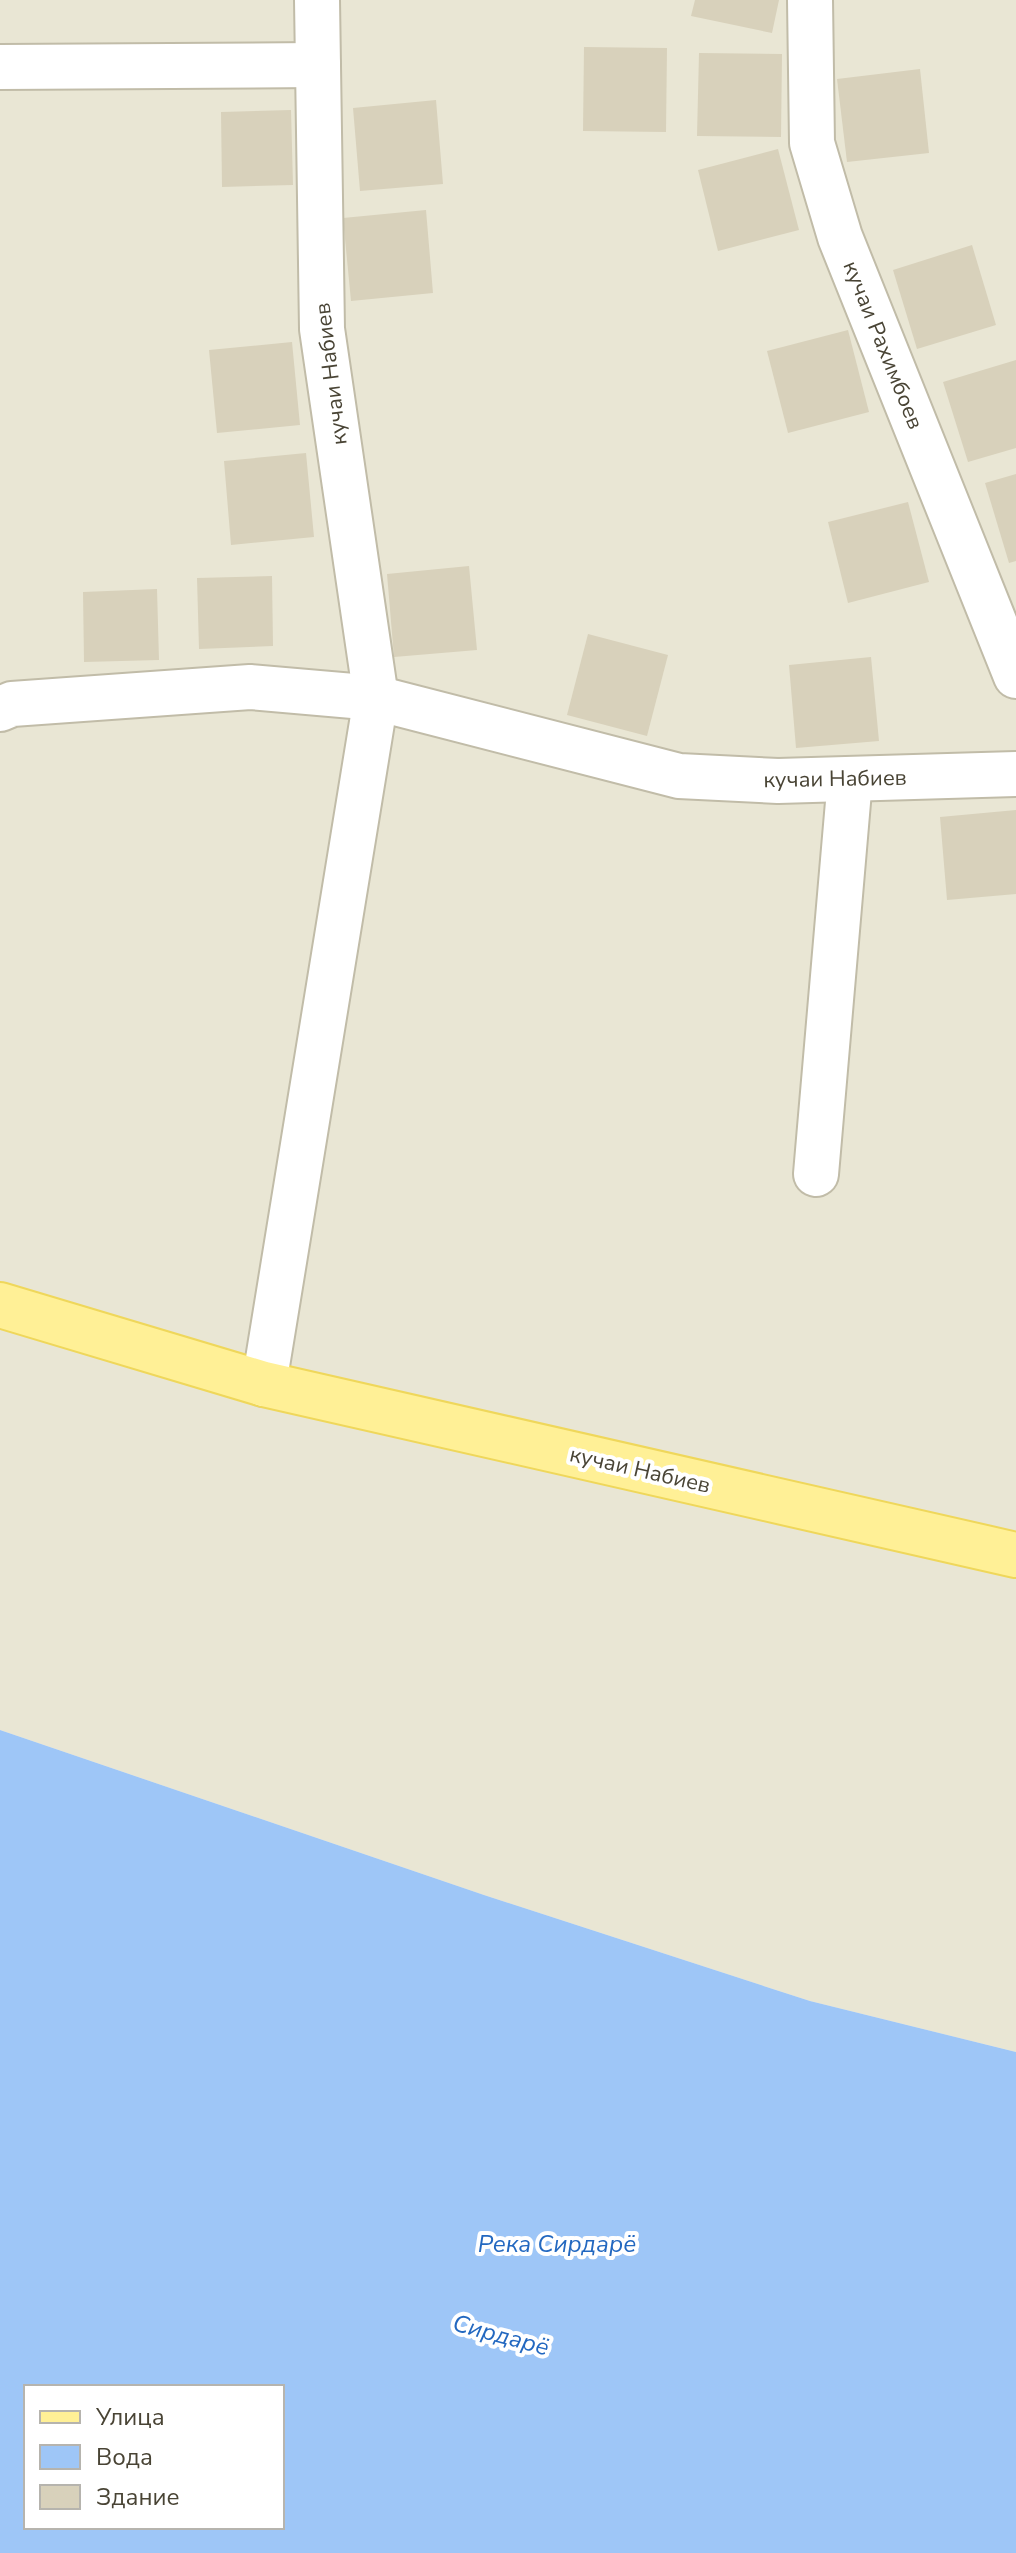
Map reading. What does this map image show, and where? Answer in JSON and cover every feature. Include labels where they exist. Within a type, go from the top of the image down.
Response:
[{"type":"main road","name":"кучаи Набиев","points":[[0,1305],[264,1384],[1016,1555]]},
{"type":"street","name":"кучаи Набиев","points":[[264,1384],[376,698],[322,329],[317,0]]},
{"type":"street","name":"кучаи Рахимбоев","points":[[810,0],[812,143],[840,237],[1016,676]]},
{"type":"street","points":[[0,67],[318,65]]},
{"type":"street","name":"кучаи Набиев","points":[[0,709],[12,704],[250,687],[376,698],[679,776],[778,781],[1016,774]]},
{"type":"street","points":[[816,1174],[850,779]]},
{"type":"shaded area","points":[[0,0],[1016,0],[1016,2052],[810,2001],[484,1895],[0,1730]]},
{"type":"water","name":"Река Сирдарё","points":[[0,1730],[484,1895],[810,2001],[1016,2052],[1016,2553],[0,2553]]},
{"type":"building","points":[[695,0],[779,0],[772,33],[691,16]]},
{"type":"building","points":[[584,47],[667,48],[666,132],[583,131]]},
{"type":"building","points":[[699,53],[782,54],[781,137],[697,136]]},
{"type":"building","points":[[920,69],[929,153],[847,162],[837,79]]},
{"type":"building","points":[[436,100],[443,184],[360,191],[353,108]]},
{"type":"building","points":[[291,110],[293,185],[222,187],[221,112]]},
{"type":"building","points":[[778,149],[799,230],[718,251],[698,170]]},
{"type":"building","points":[[426,210],[433,293],[351,301],[343,218]]},
{"type":"building","points":[[972,245],[996,325],[917,349],[893,270]]},
{"type":"building","points":[[848,330],[869,412],[788,433],[767,351]]},
{"type":"building","points":[[292,342],[300,425],[217,433],[209,350]]},
{"type":"building","points":[[1016,360],[1016,448],[968,462],[943,382]]},
{"type":"building","points":[[306,453],[314,537],[231,545],[224,461]]},
{"type":"building","points":[[1016,474],[1016,561],[1009,563],[985,483]]},
{"type":"building","points":[[908,502],[929,582],[848,603],[828,522]]},
{"type":"building","points":[[469,566],[477,650],[394,657],[387,574]]},
{"type":"building","points":[[272,576],[273,646],[199,649],[197,578]]},
{"type":"building","points":[[157,589],[159,660],[84,662],[83,592]]},
{"type":"building","points":[[588,634],[668,655],[647,736],[567,715]]},
{"type":"building","points":[[871,657],[879,741],[796,748],[789,665]]},
{"type":"building","points":[[1016,810],[1016,894],[947,900],[940,817]]},
{"type":"water label","name":"Сирдарё","points":[[501,2335]]}]
